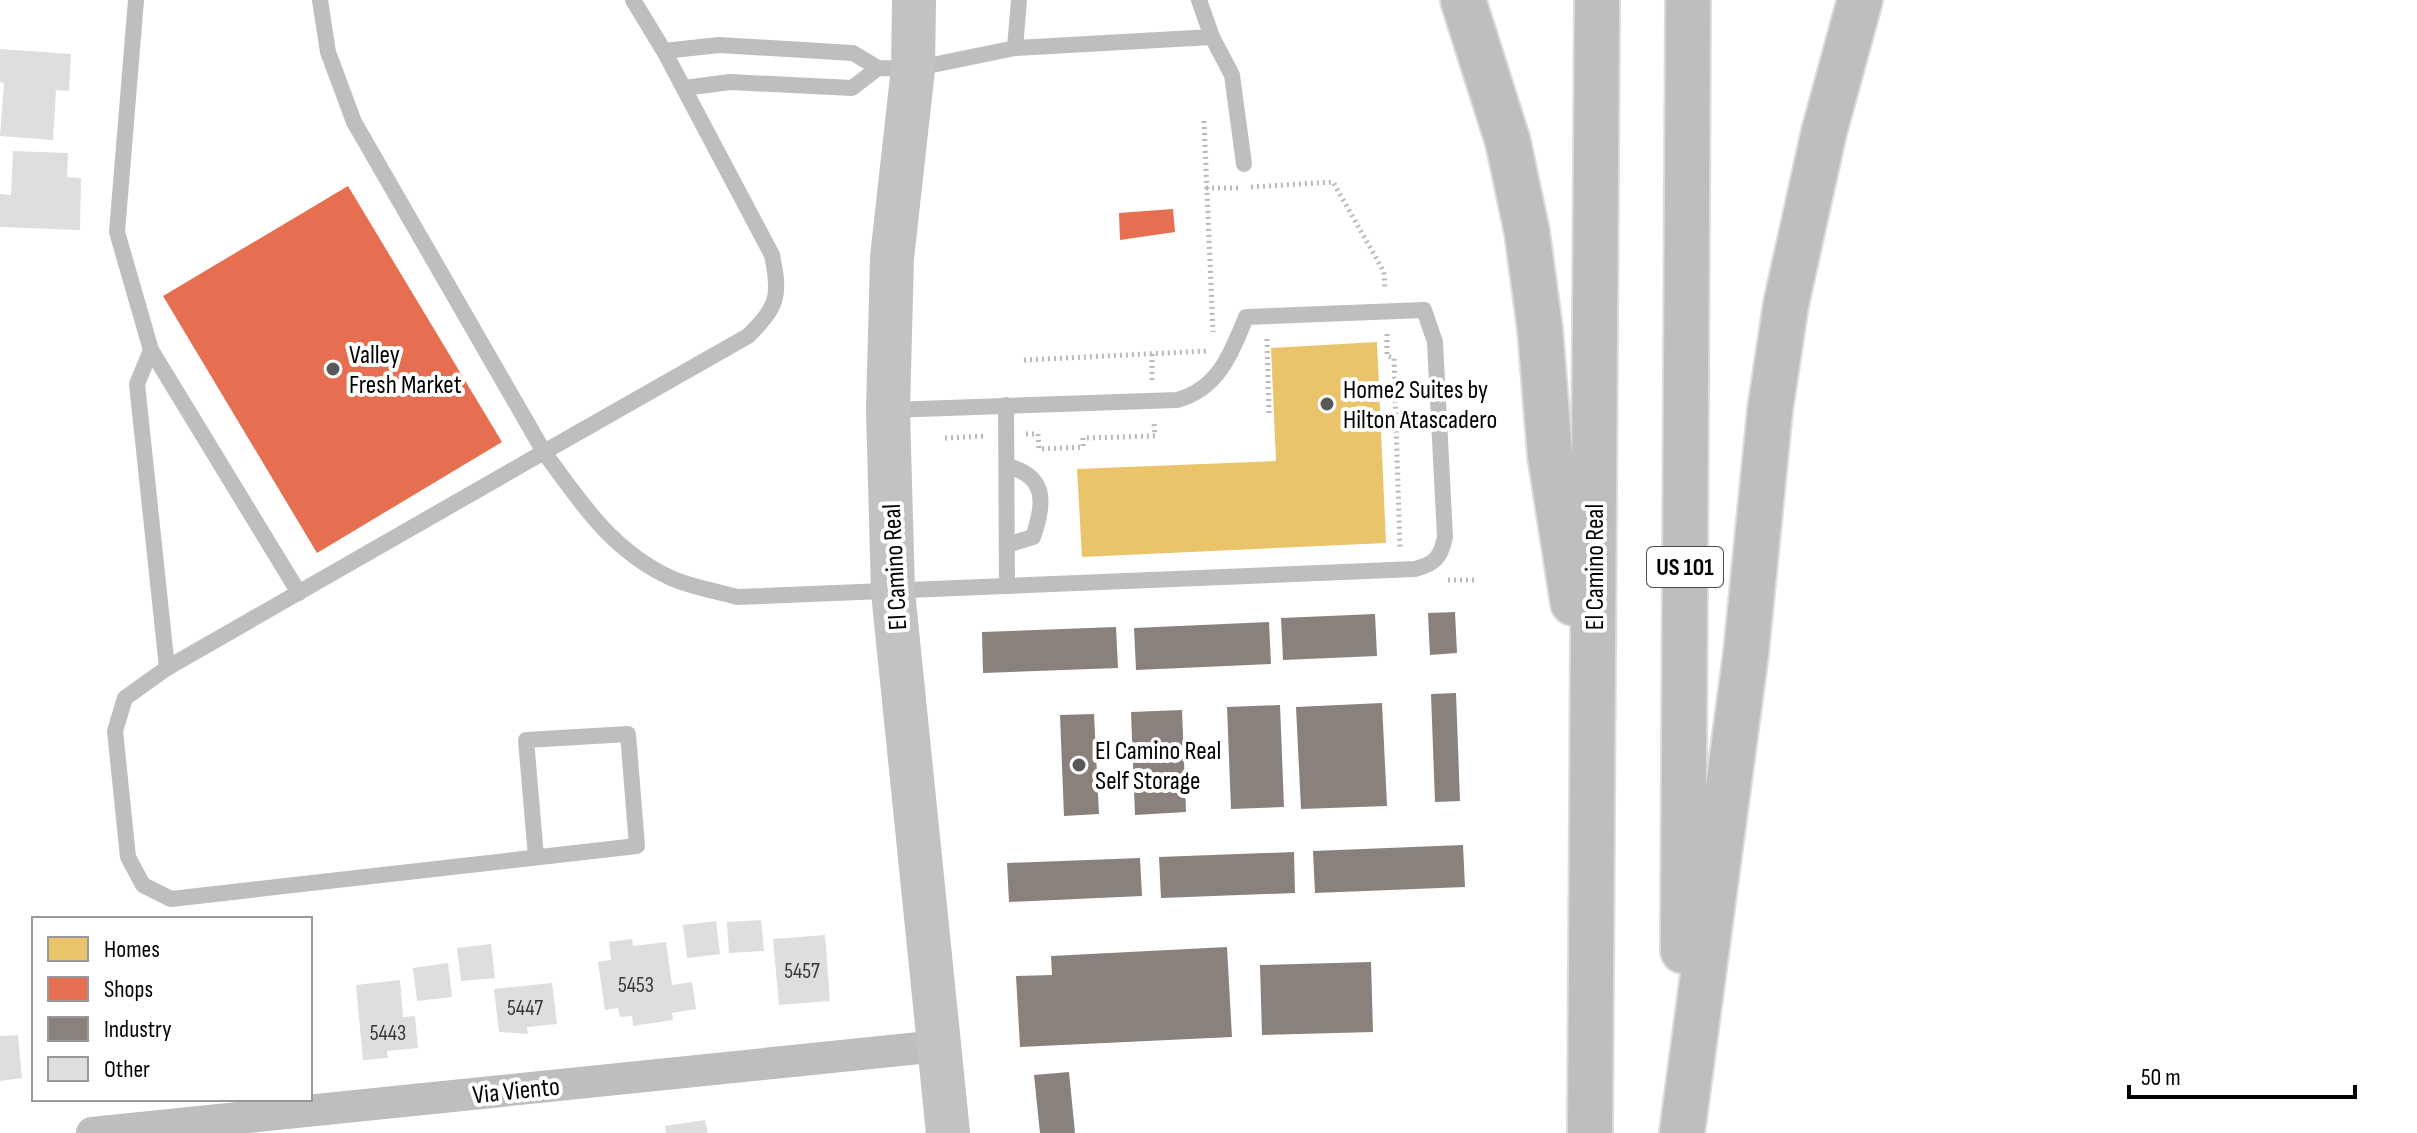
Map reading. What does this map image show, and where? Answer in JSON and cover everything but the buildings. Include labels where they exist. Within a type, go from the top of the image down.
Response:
[{"type":"highway","points":[[1463,0],[1508,142],[1527,232],[1540,329],[1550,455],[1593,740]]},
{"type":"highway","name":"El Camino Real","points":[[1590,1133],[1597,0]]},
{"type":"highway","name":"US 101","points":[[1682,1133],[1688,0]]},
{"type":"highway","points":[[1682,1133],[1746,653],[1757,519],[1786,304],[1824,132],[1860,0]]},
{"type":"main road","name":"El Camino Real","points":[[914,0],[895,68],[888,410],[893,592],[948,1133]]},
{"type":"street","name":"Via Viento","points":[[92,1133],[939,1046]]},
{"type":"lane","points":[[136,0],[117,232],[151,350],[299,593]]},
{"type":"lane","points":[[320,0],[328,52],[354,122],[544,452],[595,523],[625,553],[673,579],[737,597],[893,592],[1401,569],[1432,565],[1442,552],[1445,537],[1435,342],[1424,310],[1246,317],[1220,373],[1197,395],[1177,400],[888,410]]},
{"type":"lane","points":[[536,857],[526,740],[628,734],[637,846],[171,899],[143,885],[128,857],[115,731],[125,698],[167,668],[748,336],[772,312],[779,285],[772,255],[664,51],[633,0]]},
{"type":"lane","points":[[1015,48],[1019,0]]},
{"type":"lane","points":[[1199,0],[1212,37],[1232,75],[1244,164]]},
{"type":"lane","points":[[684,88],[730,82],[852,88],[895,68],[1015,48],[1212,37]]},
{"type":"lane","points":[[664,51],[719,45],[853,53],[895,68]]},
{"type":"lane","points":[[151,350],[137,384],[167,668]]},
{"type":"lane","points":[[1006,405],[1007,586]]},
{"type":"lane","points":[[1007,466],[1027,471],[1039,486],[1040,516],[1033,537],[1007,545]]},
{"type":"path","points":[[1024,360],[1210,351],[1214,341],[1204,121]]},
{"type":"path","points":[[1206,188],[1333,182],[1384,272],[1387,356],[1394,358],[1401,569]]},
{"type":"path","points":[[1372,333],[1387,333]]},
{"type":"path","points":[[1269,413],[1267,337],[1282,337]]},
{"type":"path","points":[[1445,581],[1475,580]]},
{"type":"place","name":"Valley Fresh Market","points":[[333,369]]},
{"type":"place","name":"Home2 Suites by Hilton Atascadero","points":[[1327,404]]},
{"type":"place","name":"El Camino Real Self Storage","points":[[1079,765]]}]
